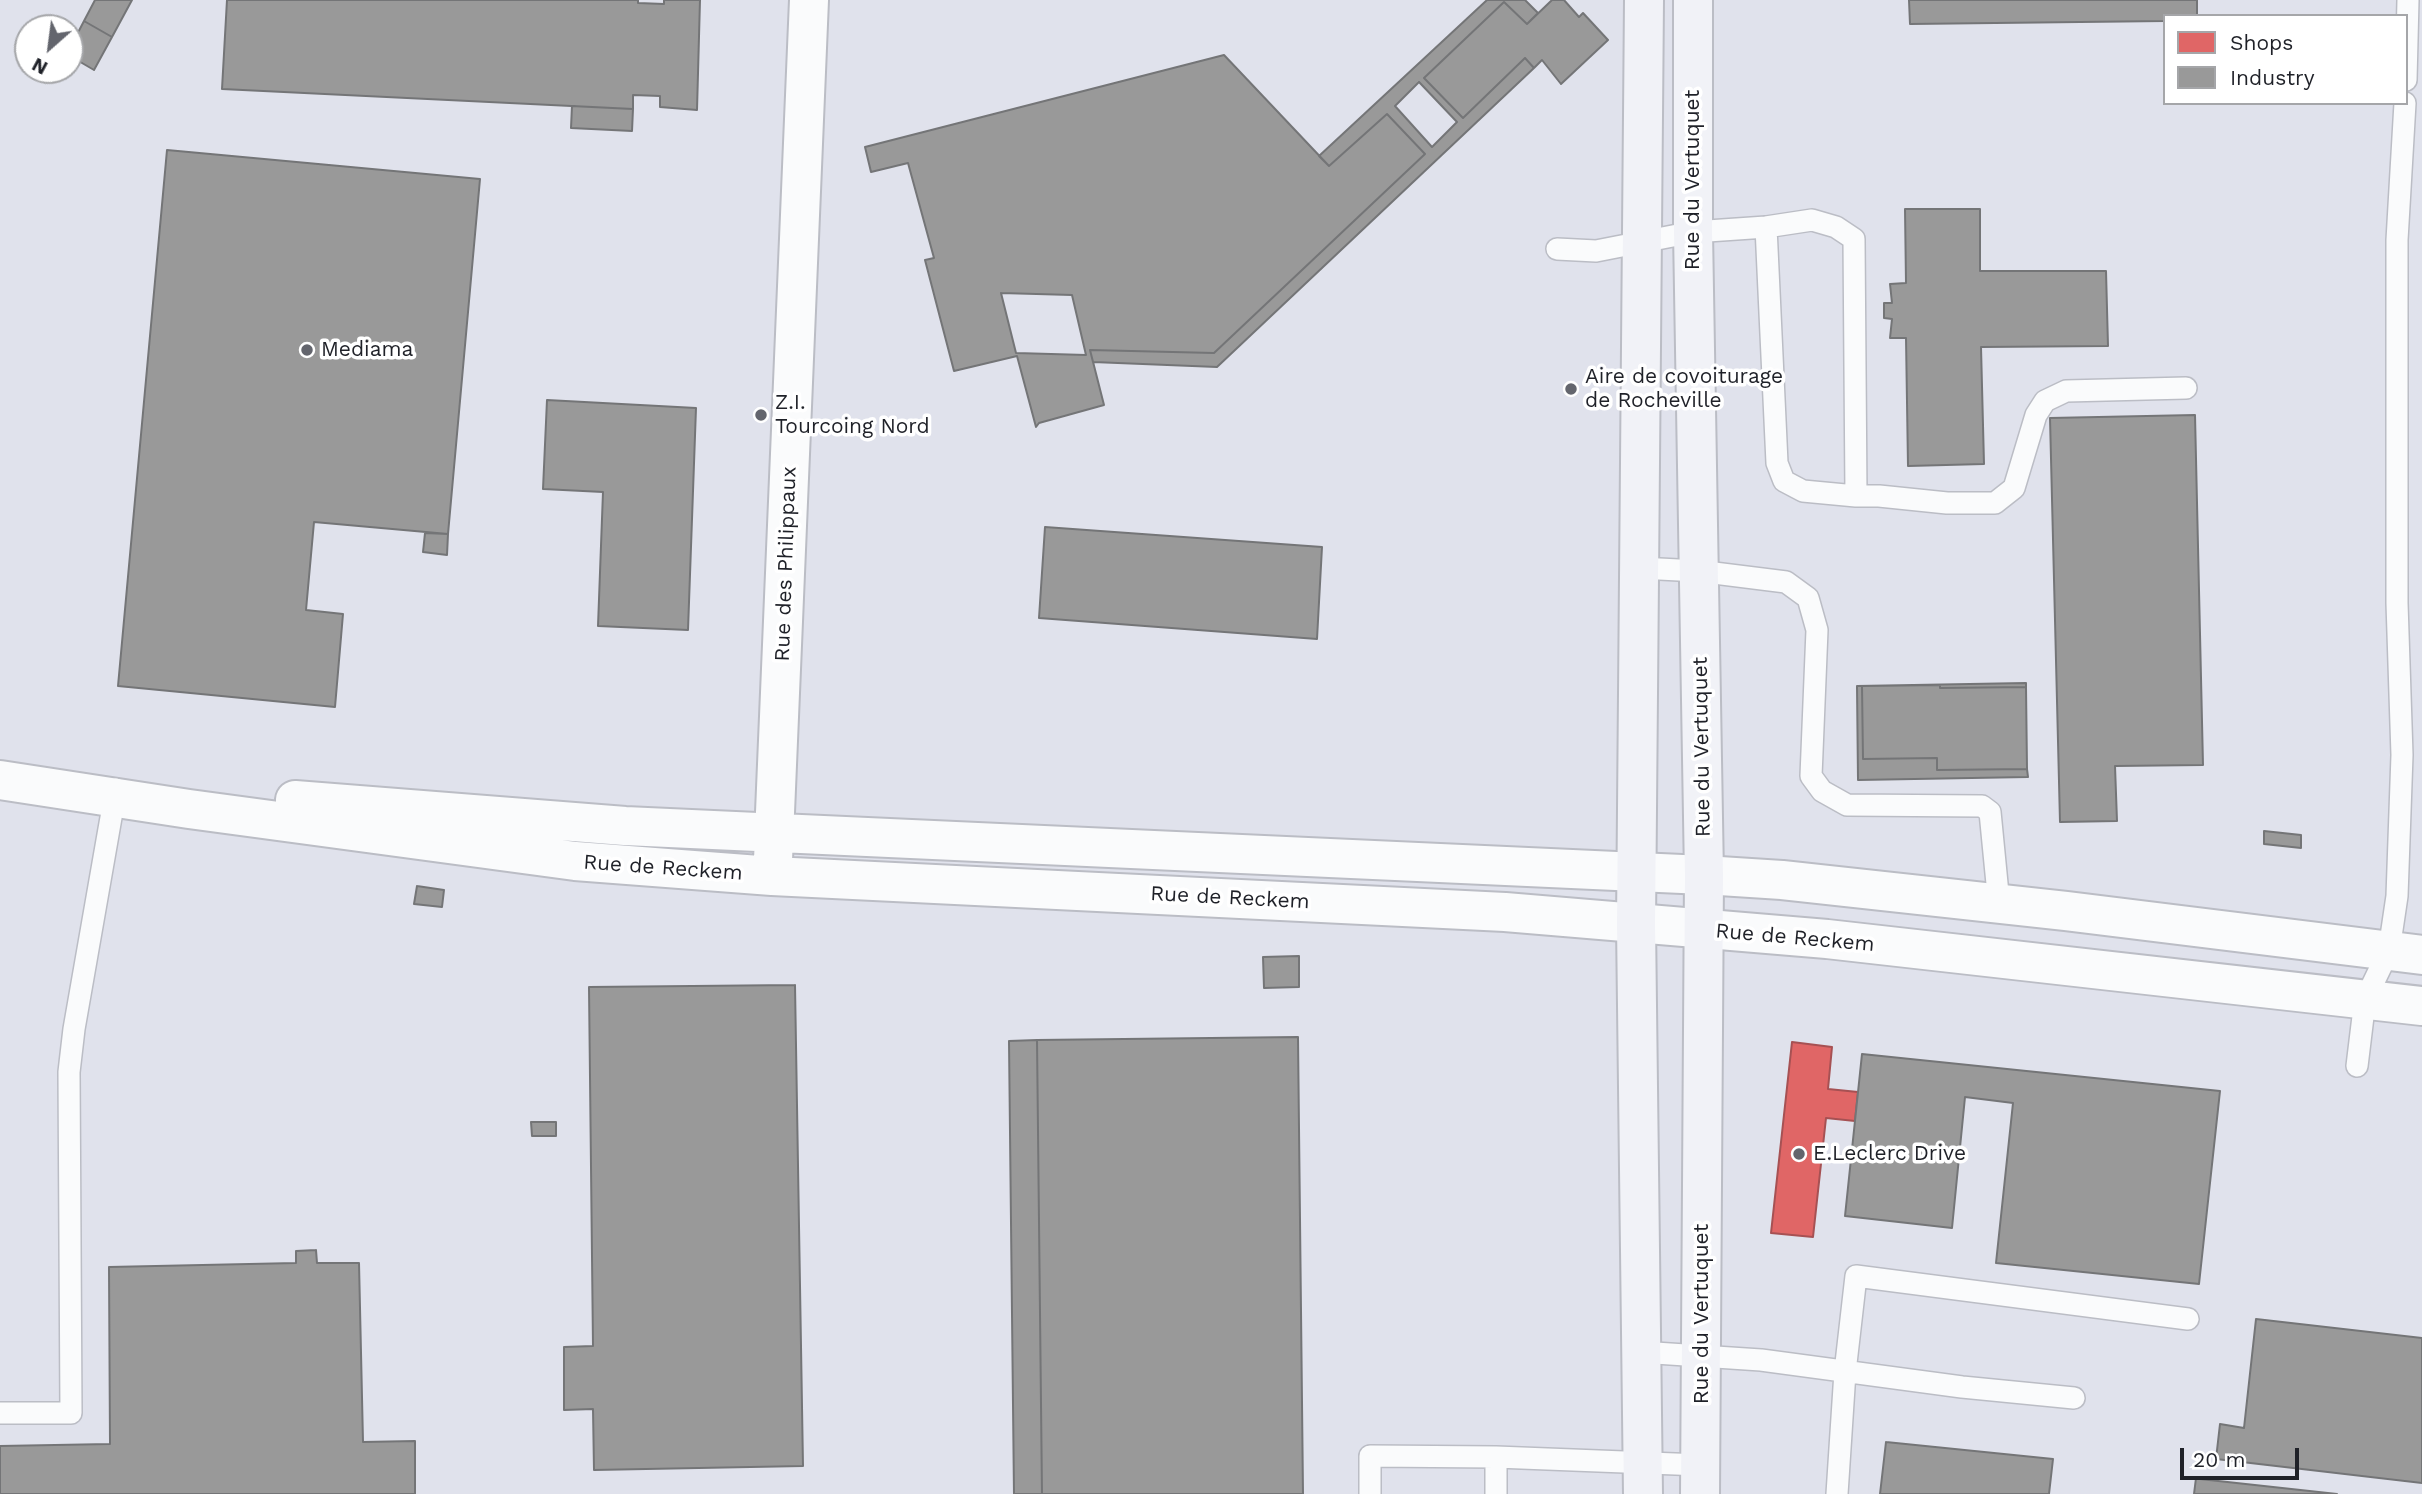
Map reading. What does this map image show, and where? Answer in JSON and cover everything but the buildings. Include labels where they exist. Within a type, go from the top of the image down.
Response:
[{"type":"street","name":"Rue des Philippaux","points":[[772,876],[810,0]]},
{"type":"street","points":[[1642,1478],[1636,873],[1644,0]]},
{"type":"street","name":"Rue du Vertuquet","points":[[1693,0],[1693,232],[1704,875],[1700,1480]]},
{"type":"street","name":"Rue de Reckem","points":[[0,779],[115,793],[575,861],[772,876],[1451,908],[1827,939],[2422,1006]]},
{"type":"street","name":"Rue de Reckem","points":[[115,793],[301,800],[625,826],[774,834],[1782,880],[2405,953]]},
{"type":"lane","points":[[2357,1066],[2365,1000],[2405,953],[2397,896],[2402,755],[2397,603],[2397,240],[2405,105]]},
{"type":"lane","points":[[1557,249],[1596,251],[1693,232],[1766,227],[1812,220],[1836,227],[1854,239],[1856,496]]},
{"type":"lane","points":[[1766,227],[1777,463],[1784,481],[1803,491],[1947,503],[1995,503],[2014,488],[2036,415],[2045,401],[2066,391],[2186,388]]},
{"type":"lane","points":[[1640,568],[1698,571],[1786,582],[1808,598],[1816,630],[1811,776],[1822,791],[1847,804],[1982,806],[1990,812],[1999,904]]},
{"type":"lane","points":[[0,1413],[71,1413],[69,1072],[115,793]]},
{"type":"lane","points":[[1837,1494],[1845,1371],[1856,1276],[2188,1319]]},
{"type":"lane","points":[[1640,1352],[1761,1360],[1962,1387],[2074,1398]]},
{"type":"lane","points":[[1370,1494],[1370,1456],[1496,1457],[1642,1478],[1700,1480]]},
{"type":"lane","points":[[1496,1457],[1496,1494]]},
{"type":"place","name":"Mediama","points":[[307,350]]},
{"type":"place","name":"Aire de covoiturage de Rocheville","points":[[1571,389]]},
{"type":"place","name":"Z.I. Tourcoing Nord","points":[[761,415]]},
{"type":"place","name":"E.Leclerc Drive","points":[[1799,1154]]}]
